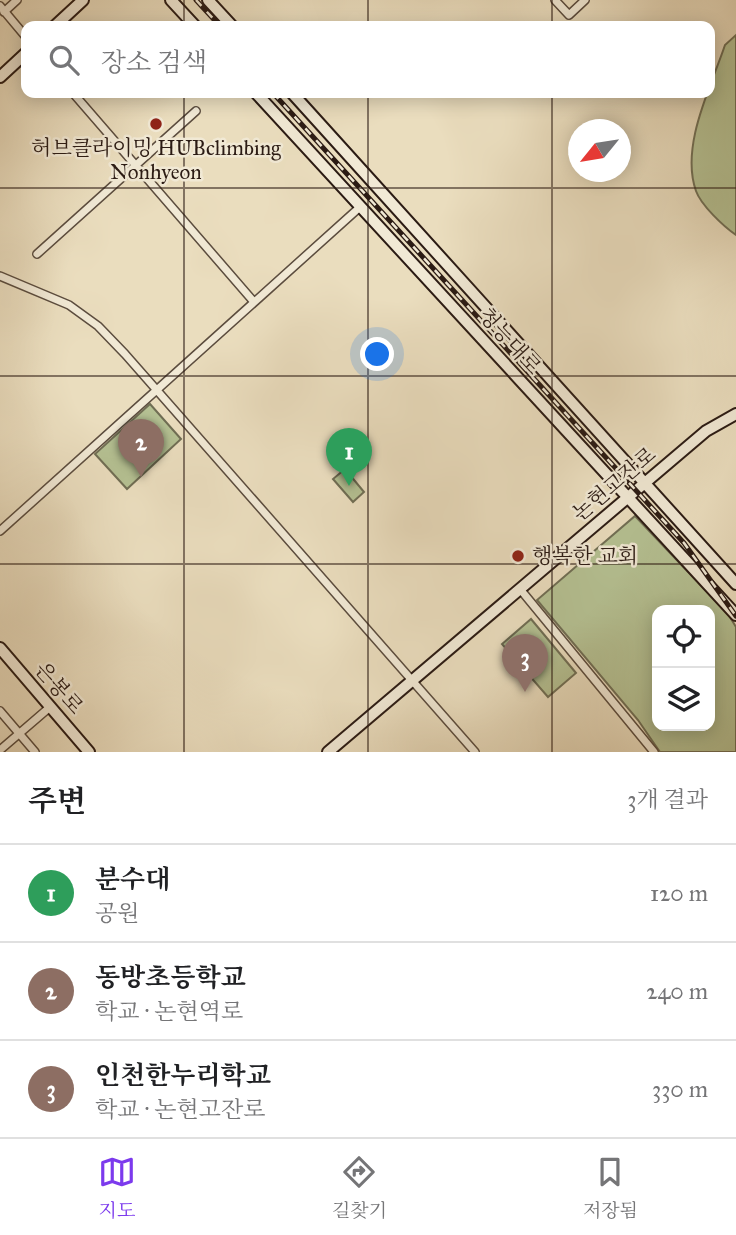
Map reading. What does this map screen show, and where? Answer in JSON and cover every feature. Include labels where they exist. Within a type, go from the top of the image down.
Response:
[{"type":"main road","points":[[60,21],[83,0]]},
{"type":"main road","points":[[171,0],[190,21]]},
{"type":"main road","points":[[208,0],[227,21]]},
{"type":"main road","points":[[0,77],[21,58]]},
{"type":"main road","name":"청능대로","points":[[261,98],[736,615]]},
{"type":"main road","name":"청능대로","points":[[297,98],[736,583]]},
{"type":"main road","name":"논현고잔로","points":[[328,752],[706,431],[736,414]]},
{"type":"main road","name":"은봉로","points":[[0,648],[89,752]]},
{"type":"street","points":[[17,0],[2,9],[21,31]]},
{"type":"street","points":[[555,0],[569,15],[585,0]]},
{"type":"street","points":[[78,98],[254,302]]},
{"type":"street","points":[[37,254],[196,111]]},
{"type":"street","points":[[0,531],[360,207]]},
{"type":"street","points":[[0,276],[69,305],[98,326],[475,752]]},
{"type":"street","points":[[520,589],[654,752]]},
{"type":"street","points":[[0,750],[50,706]]},
{"type":"street","points":[[0,711],[34,752]]},
{"type":"green space","points":[[736,35],[736,235],[703,203],[696,191],[692,174],[694,136],[705,98],[715,98],[715,72],[725,45]]},
{"type":"green space","points":[[150,404],[181,439],[127,489],[95,454]]},
{"type":"green space","points":[[345,469],[364,492],[353,502],[333,479]]},
{"type":"green space","points":[[635,516],[728,614],[736,627],[736,752],[660,752],[638,720],[537,600]]},
{"type":"green space","points":[[531,619],[576,673],[548,697],[502,644]]},
{"type":"railway","points":[[196,0],[215,21]]},
{"type":"railway","points":[[278,98],[684,543],[736,616]]},
{"type":"place","name":"허브클라이밍 HUBclimbing Nonhyeon","points":[[156,124]]},
{"type":"place","name":"동방초등학교","points":[[141,477]]},
{"type":"place","name":"분수대","points":[[349,486]]},
{"type":"place","name":"행복한 교회","points":[[518,556]]},
{"type":"place","name":"인천한누리학교","points":[[525,692]]}]
